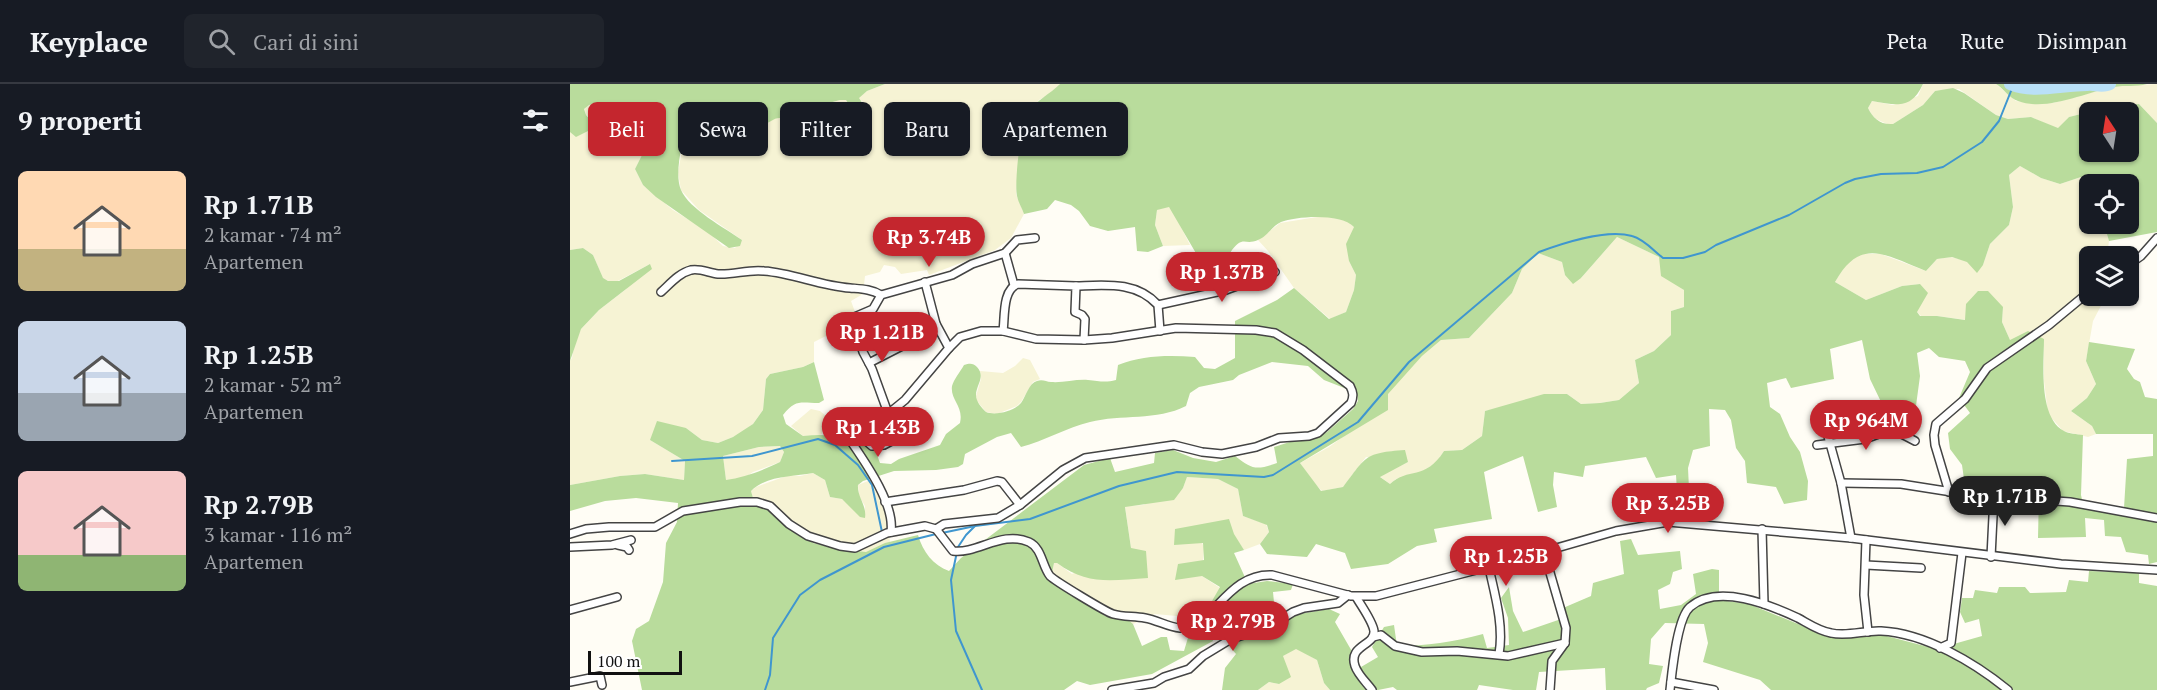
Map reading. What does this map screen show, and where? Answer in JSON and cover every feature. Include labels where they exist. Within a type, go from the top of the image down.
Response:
[{"type":"street","points":[[662,292],[677,277],[696,269],[717,274],[763,271],[826,286],[873,291],[881,295],[952,274],[972,264],[1005,253],[1017,240],[1035,238]]},
{"type":"street","points":[[2139,257],[2157,238]]},
{"type":"street","points":[[1005,253],[1014,285]]},
{"type":"street","points":[[1158,305],[1226,290],[1275,272]]},
{"type":"street","points":[[925,282],[936,324],[949,348]]},
{"type":"street","points":[[1003,332],[1009,289],[1014,285],[1127,286],[1141,291],[1158,305],[1160,330]]},
{"type":"street","points":[[1076,286],[1075,312],[1082,315],[1084,319],[1084,340]]},
{"type":"street","points":[[881,295],[873,309],[852,319],[888,413]]},
{"type":"street","points":[[1949,492],[1935,445],[1936,424],[1965,399],[1987,368],[2049,325],[2079,300]]},
{"type":"street","points":[[869,363],[906,344],[936,324]]},
{"type":"street","points":[[889,532],[891,519],[885,502],[868,465],[850,440],[850,436],[905,400],[949,348],[966,334],[981,331],[1003,332],[1036,339],[1084,340],[1176,328],[1256,330],[1275,333],[1303,350],[1350,386],[1353,398],[1351,403],[1323,428],[1309,436],[1279,438],[1256,447],[1222,454],[1174,445],[1085,458],[1063,470],[1020,505],[998,518],[944,524],[936,529]]},
{"type":"street","points":[[1824,422],[1841,483],[1851,538]]},
{"type":"street","points":[[860,429],[864,439],[872,446],[884,445],[912,430]]},
{"type":"street","points":[[1817,445],[1865,439],[1892,429],[1916,441]]},
{"type":"street","points":[[885,502],[964,490],[998,481],[1002,482],[1020,505]]},
{"type":"street","points":[[1841,483],[1876,482],[1949,492],[2070,502],[2157,518]]},
{"type":"street","points":[[1991,556],[1994,496]]},
{"type":"street","points":[[570,534],[609,526],[655,527],[683,511],[740,502],[758,502],[770,506],[789,524],[808,536],[855,548],[889,532],[921,526],[936,529],[953,551],[964,552],[993,541],[1022,540],[1031,543],[1038,550],[1050,576],[1103,611],[1116,615],[1145,618],[1180,628],[1197,623],[1240,583],[1261,574],[1356,597],[1392,593],[1616,531],[1660,523],[1685,522],[1851,538],[2061,564],[2157,570]]},
{"type":"street","points":[[1762,530],[1764,604]]},
{"type":"street","points":[[612,545],[631,540]]},
{"type":"street","points":[[1866,540],[1864,596],[1868,632]]},
{"type":"street","points":[[570,547],[612,545],[625,546],[629,550]]},
{"type":"street","points":[[1544,552],[1566,628],[1565,643],[1552,661],[1550,690]]},
{"type":"street","points":[[1940,648],[1951,643],[1962,553]]},
{"type":"street","points":[[1866,565],[1921,568]]},
{"type":"street","points":[[1489,567],[1499,613],[1498,622],[1502,640],[1499,654]]},
{"type":"street","points":[[1113,690],[1154,683],[1164,677],[1189,669],[1208,652],[1231,639],[1269,627],[1304,608],[1338,603],[1348,595]]},
{"type":"street","points":[[570,610],[617,597]]},
{"type":"street","points":[[1356,597],[1373,628],[1373,637]]},
{"type":"street","points":[[1714,690],[1671,686],[1682,618],[1690,607],[1710,597],[1731,597],[1764,604],[1832,634],[1880,631],[1909,635],[1940,648],[1993,678],[2008,690]]},
{"type":"street","points":[[1372,690],[1357,671],[1354,662],[1355,653],[1373,637],[1381,635],[1395,646],[1422,652],[1457,651],[1508,656],[1565,643]]},
{"type":"street","points":[[573,690],[570,683],[600,676],[602,685]]},
{"type":"shaded area","points":[[885,84],[1060,84],[1038,102],[982,102],[982,156],[1019,156],[1016,194],[1024,214],[1011,238],[995,250],[929,275],[927,270],[901,274],[895,267],[884,265],[880,272],[865,276],[863,294],[851,301],[855,312],[838,330],[814,342],[814,362],[803,367],[770,374],[766,379],[763,410],[753,424],[738,435],[718,443],[702,440],[686,428],[650,440],[685,461],[684,480],[645,474],[570,485],[570,361],[575,341],[581,329],[599,310],[625,290],[650,264],[614,283],[603,279],[593,255],[583,248],[570,250],[570,132],[588,119],[588,156],[642,156],[635,169],[643,185],[673,210],[707,231],[723,246],[735,248],[742,240],[699,210],[681,190],[678,173],[681,156],[768,156],[768,122],[780,118],[780,156],[872,156],[872,102],[863,102],[858,98],[867,91]]},
{"type":"shaded area","points":[[1923,84],[1996,84],[2016,101],[2053,103],[2115,86],[2157,84],[2157,123],[2139,102],[2079,102],[2079,114],[2069,117],[2058,129],[2031,117],[2008,119],[1996,115],[1959,89],[1935,91],[1923,105],[1893,124],[1876,119],[1868,108],[1872,101],[1893,105],[1918,96]]},
{"type":"shaded area","points":[[588,105],[588,116],[586,115],[584,109]]},
{"type":"shaded area","points":[[2020,166],[2041,178],[2060,184],[2079,178],[2079,234],[2107,234],[2108,246],[2079,246],[2079,306],[2101,306],[2093,321],[2086,361],[2096,384],[2087,398],[2071,411],[2092,426],[2096,434],[2088,437],[2063,431],[2048,414],[2044,381],[2044,339],[2010,340],[2002,322],[2003,307],[1966,320],[1921,316],[1917,312],[1920,284],[1902,286],[1866,300],[1835,282],[1844,266],[1859,254],[1881,254],[1926,271],[1937,259],[1951,257],[1983,265],[1990,244],[2009,225],[2013,207],[2009,175]]},
{"type":"shaded area","points":[[1169,207],[1173,211],[1190,245],[1163,246],[1155,225],[1157,210]]},
{"type":"shaded area","points":[[1323,216],[1344,220],[1354,227],[1349,261],[1356,275],[1354,290],[1346,312],[1330,319],[1294,288],[1258,240],[1280,223]]},
{"type":"shaded area","points":[[1617,237],[1659,257],[1676,284],[1684,290],[1684,307],[1671,311],[1671,335],[1654,351],[1635,360],[1639,383],[1619,400],[1581,404],[1567,394],[1485,411],[1482,436],[1462,450],[1444,451],[1437,462],[1422,472],[1396,479],[1390,484],[1379,476],[1408,462],[1366,457],[1343,487],[1322,491],[1311,480],[1300,463],[1329,447],[1355,428],[1422,356],[1441,340],[1469,338],[1512,293],[1522,269],[1538,253],[1562,262],[1565,275],[1581,278]]},
{"type":"shaded area","points":[[1023,358],[1030,360],[1040,379],[1033,382],[1017,406],[997,414],[986,412],[977,401],[976,396],[981,379],[980,371],[1003,373]]},
{"type":"shaded area","points":[[811,409],[820,411],[826,416],[822,422],[824,430],[821,435],[803,436],[791,426]]},
{"type":"shaded area","points":[[780,446],[784,452],[780,462],[753,472],[743,479],[726,480],[723,456],[759,447]]},
{"type":"shaded area","points":[[813,473],[825,480],[830,497],[842,499],[865,518],[865,506],[859,496],[858,485],[880,476],[890,542],[866,553],[813,543],[755,505],[751,491],[756,487],[789,475],[800,476]]},
{"type":"shaded area","points":[[1187,477],[1218,479],[1238,489],[1243,516],[1266,524],[1269,532],[1260,544],[1244,550],[1233,534],[1229,520],[1206,525],[1202,543],[1204,547],[1202,576],[1220,588],[1208,608],[1189,620],[1177,616],[1155,614],[1133,624],[1126,619],[1105,616],[1052,573],[1054,563],[1072,574],[1131,548],[1125,506],[1143,505],[1183,488]]},
{"type":"shaded area","points":[[1296,648],[1317,660],[1324,683],[1330,690],[1258,690],[1269,682],[1279,684],[1283,656]]},
{"type":"green space","points":[[570,84],[885,84],[867,91],[859,98],[862,102],[840,100],[780,102],[780,118],[768,122],[768,102],[678,102],[679,185],[685,197],[699,211],[742,240],[740,246],[729,248],[656,197],[643,185],[635,169],[642,156],[666,156],[666,102],[588,102],[588,106],[584,109],[588,117],[588,131],[576,137],[570,132]]},
{"type":"green space","points":[[1060,84],[1923,84],[1908,102],[1896,104],[1872,101],[1868,108],[1878,120],[1893,124],[1923,105],[1935,91],[1953,88],[1996,115],[2008,119],[2031,117],[2058,128],[2069,117],[2079,114],[2079,162],[2139,162],[2139,104],[2157,123],[2157,232],[2109,241],[2107,234],[2139,234],[2139,174],[2079,174],[2079,178],[2060,184],[2041,178],[2020,166],[2009,175],[2013,207],[2009,225],[1990,244],[1983,265],[1977,273],[1967,262],[1952,257],[1937,259],[1926,271],[1875,253],[1864,254],[1854,259],[1835,282],[1866,300],[1902,286],[1920,284],[1928,293],[1917,312],[1920,316],[1965,320],[1966,304],[1978,291],[1988,291],[2003,307],[2002,322],[2010,340],[2028,331],[2044,339],[2044,389],[2050,414],[2064,431],[2083,435],[2081,495],[2083,504],[2124,508],[2127,459],[2153,456],[2153,434],[2096,434],[2092,426],[2071,411],[2087,398],[2096,384],[2086,361],[2089,342],[2135,349],[2127,369],[2134,379],[2140,382],[2145,397],[2157,399],[2157,562],[2149,564],[2148,555],[2126,552],[2121,537],[2105,536],[2104,520],[2085,518],[2086,537],[2038,538],[2039,493],[1964,479],[1962,465],[1950,449],[1948,433],[1970,413],[1959,398],[1970,372],[1965,361],[1939,357],[1929,348],[1917,353],[1920,376],[1913,428],[1894,423],[1883,406],[1870,379],[1862,340],[1830,349],[1834,379],[1791,388],[1786,378],[1767,383],[1770,407],[1780,414],[1790,437],[1800,452],[1808,481],[1807,500],[1784,504],[1776,487],[1747,483],[1745,461],[1736,448],[1731,420],[1725,410],[1709,409],[1710,446],[1693,450],[1688,468],[1689,489],[1677,491],[1676,475],[1656,478],[1646,457],[1585,466],[1583,477],[1554,472],[1553,485],[1557,507],[1538,512],[1523,456],[1484,472],[1492,519],[1434,529],[1437,542],[1417,546],[1388,564],[1351,569],[1345,553],[1316,544],[1307,557],[1267,554],[1260,544],[1269,532],[1267,525],[1243,516],[1238,489],[1218,479],[1187,477],[1183,488],[1174,500],[1125,507],[1131,548],[1146,551],[1148,578],[1101,580],[1079,575],[1057,563],[1054,563],[1052,573],[1105,616],[1127,619],[1133,624],[1142,646],[1161,637],[1167,637],[1170,650],[1184,651],[1190,631],[1210,623],[1213,641],[1152,674],[1090,685],[1077,681],[1064,690],[642,690],[632,641],[636,629],[649,621],[663,582],[666,543],[677,522],[678,503],[636,498],[605,501],[570,511],[570,485],[645,474],[684,480],[685,461],[650,440],[657,421],[686,428],[702,440],[718,443],[733,437],[753,424],[763,410],[766,379],[770,374],[803,367],[814,362],[824,400],[819,403],[799,403],[791,406],[783,415],[786,424],[803,436],[832,436],[858,443],[876,452],[880,463],[891,464],[940,445],[946,434],[960,423],[960,412],[952,386],[964,365],[973,364],[980,371],[981,378],[976,395],[980,405],[986,412],[1000,413],[1018,406],[1034,382],[1041,380],[1049,382],[1112,381],[1116,380],[1118,365],[1137,359],[1166,356],[1195,357],[1204,368],[1215,369],[1235,358],[1235,321],[1277,300],[1294,288],[1329,319],[1346,312],[1354,290],[1356,275],[1349,261],[1346,244],[1354,227],[1339,219],[1308,217],[1288,220],[1278,224],[1261,239],[1241,242],[1230,253],[1197,255],[1169,207],[1157,210],[1155,225],[1163,246],[1148,252],[1137,251],[1135,227],[1108,231],[1090,226],[1079,211],[1071,205],[1055,200],[1047,209],[1024,214],[1016,189],[1019,156],[1128,156],[1128,102],[1038,102]],"holes":[[[1617,237],[1659,257],[1661,276],[1684,290],[1684,307],[1671,311],[1671,335],[1654,351],[1635,360],[1639,383],[1619,400],[1581,404],[1567,394],[1544,394],[1485,411],[1482,436],[1462,450],[1444,451],[1437,460],[1423,470],[1403,476],[1390,484],[1380,477],[1408,462],[1405,450],[1381,453],[1362,462],[1343,487],[1321,491],[1300,463],[1388,410],[1388,394],[1422,356],[1441,340],[1469,338],[1512,293],[1522,269],[1538,253],[1562,262],[1565,275],[1573,284]],[[1272,362],[1308,366],[1324,380],[1357,393],[1358,401],[1353,409],[1327,432],[1315,439],[1293,441],[1274,447],[1277,463],[1264,467],[1251,466],[1235,456],[1216,462],[1193,458],[1173,450],[1155,453],[1154,463],[1115,472],[1110,458],[1084,465],[961,558],[949,571],[929,557],[918,535],[885,543],[866,552],[837,549],[813,543],[786,525],[769,508],[755,505],[751,491],[772,479],[813,473],[825,480],[830,497],[842,499],[860,517],[865,518],[865,509],[858,489],[858,485],[863,481],[894,471],[958,467],[963,464],[965,454],[997,437],[1011,433],[1021,447],[1090,422],[1151,416],[1175,411],[1186,406],[1190,393],[1199,387],[1233,380],[1239,375]],[[780,446],[784,452],[780,462],[753,473],[726,480],[723,456],[759,447]]]},
{"type":"green space","points":[[1996,84],[2147,84],[2103,89],[2054,103],[2029,104],[2015,100]]},
{"type":"green space","points":[[583,248],[593,255],[603,278],[608,281],[619,281],[650,264],[652,269],[599,310],[581,329],[570,361],[570,250]]},
{"type":"green space","points":[[1229,519],[1234,534],[1244,550],[1234,553],[1248,584],[1267,581],[1293,584],[1291,590],[1273,592],[1275,613],[1299,614],[1329,609],[1340,614],[1335,622],[1361,667],[1378,657],[1372,647],[1384,627],[1394,625],[1397,646],[1440,643],[1483,634],[1487,648],[1509,645],[1508,618],[1501,598],[1509,587],[1513,611],[1523,632],[1564,618],[1563,608],[1591,596],[1593,583],[1624,574],[1620,541],[1631,539],[1638,555],[1680,551],[1682,569],[1673,572],[1670,584],[1658,590],[1660,609],[1681,605],[1696,594],[1693,574],[1712,569],[1719,570],[1719,600],[1749,604],[1820,633],[1856,638],[1879,634],[1936,649],[1982,636],[1979,619],[1965,623],[1960,612],[1962,598],[1973,598],[1975,590],[1997,593],[1999,587],[2025,587],[2030,593],[2066,592],[2069,580],[2088,582],[2089,571],[2139,573],[2139,583],[2157,586],[2157,690],[1771,690],[1760,680],[1703,662],[1708,643],[1704,624],[1665,623],[1651,639],[1649,664],[1663,666],[1659,683],[1646,690],[1606,690],[1605,668],[1539,672],[1536,690],[1513,690],[1479,685],[1477,690],[1397,690],[1393,687],[1378,690],[1330,690],[1324,683],[1317,660],[1296,649],[1283,656],[1291,677],[1279,684],[1269,682],[1258,690],[1222,690],[1225,668],[1236,654],[1229,646],[1237,640],[1229,625],[1208,608],[1220,587],[1202,576],[1175,580],[1178,564],[1204,560],[1203,543],[1174,545],[1175,529]]},
{"type":"waterway","points":[[2010,84],[2038,89],[2110,84]]},
{"type":"waterway","points":[[982,690],[956,631],[951,580],[958,547],[975,526],[1030,519],[1119,486],[1177,472],[1264,477],[1273,475],[1358,422],[1409,362],[1539,252],[1572,241],[1610,234],[1632,236],[1645,242],[1663,258],[1683,258],[1705,252],[1716,245],[1789,215],[1855,179],[1881,174],[1917,173],[1943,167],[1982,142],[1999,121],[2013,86]]},
{"type":"waterway","points":[[672,461],[752,456],[818,439],[835,445],[858,465],[872,485],[882,532]]},
{"type":"waterway","points":[[942,533],[975,526]]},
{"type":"waterway","points":[[765,690],[770,675],[773,638],[800,595],[820,580],[884,547],[936,534]]}]
